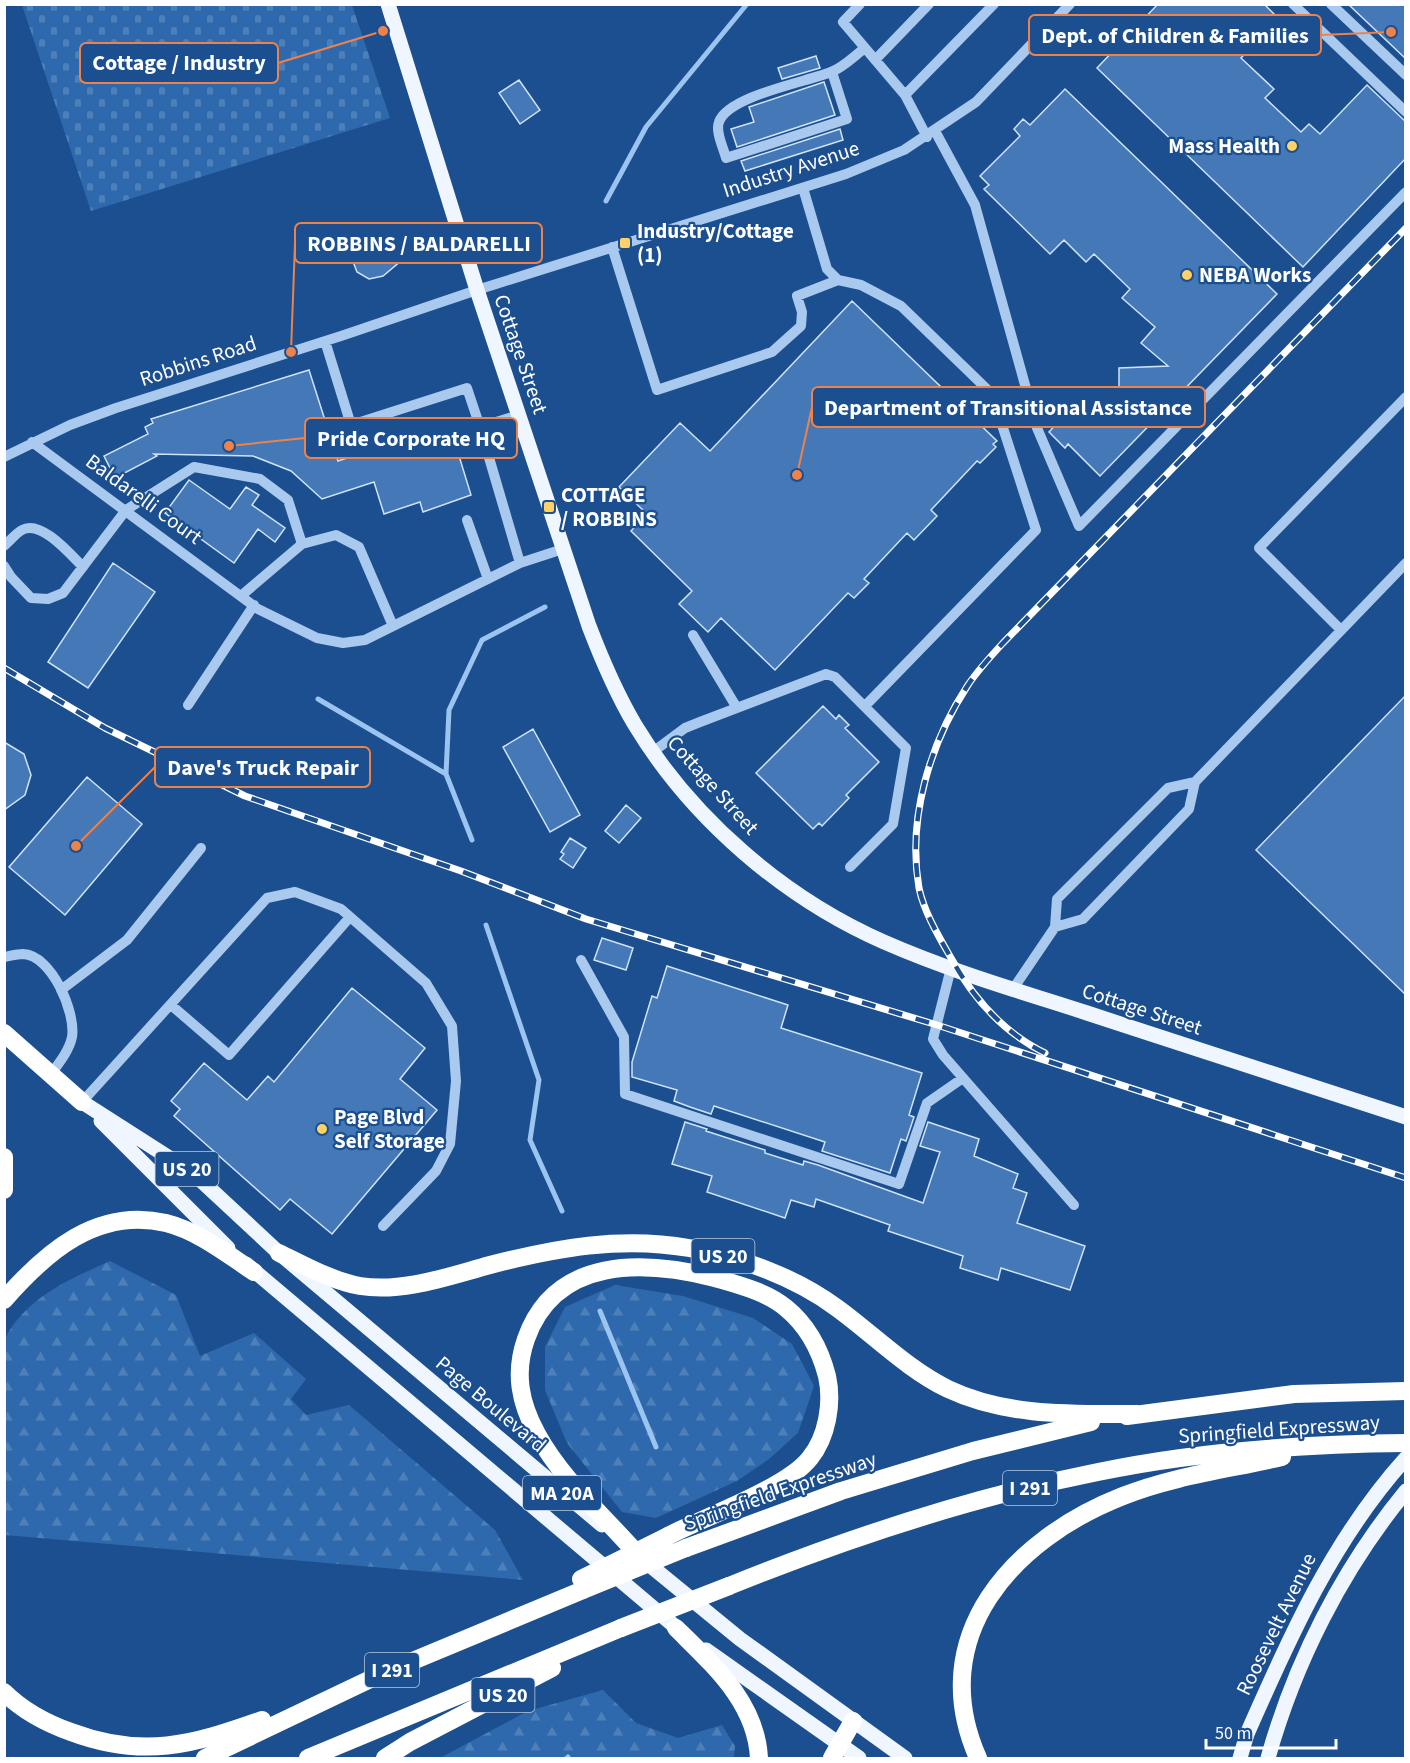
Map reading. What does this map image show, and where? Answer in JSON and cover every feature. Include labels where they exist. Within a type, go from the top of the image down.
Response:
[{"type":"highway","name":"Page Boulevard","points":[[4,1033],[82,1102]]},
{"type":"highway","points":[[4,1157],[4,1190]]},
{"type":"highway","points":[[4,1300],[42,1260],[64,1242],[87,1230],[120,1221],[155,1222],[183,1230],[223,1251],[254,1272]]},
{"type":"highway","name":"US 20","points":[[279,1253],[343,1281],[379,1287],[417,1283],[527,1256],[585,1245],[631,1242],[688,1248],[750,1265],[815,1294],[916,1370],[955,1391],[988,1403],[1030,1411],[1067,1414],[1138,1414]]},
{"type":"highway","points":[[579,1586],[668,1536],[776,1485],[805,1465],[818,1448],[824,1431],[829,1397],[827,1377],[820,1352],[792,1313],[772,1298],[736,1285],[682,1271],[638,1267],[605,1270],[566,1285],[535,1318],[522,1348],[519,1388],[537,1434],[556,1464],[639,1556]]},
{"type":"highway","name":"Springfield Expressway","points":[[205,1758],[360,1684],[579,1586],[785,1510],[973,1451],[1078,1424],[1138,1414],[1294,1394],[1406,1391]]},
{"type":"highway","name":"Springfield Expressway","points":[[308,1758],[621,1628],[876,1532],[1067,1478],[1181,1459],[1344,1444],[1406,1443]]},
{"type":"highway","points":[[978,1758],[964,1721],[960,1700],[962,1663],[969,1632],[993,1590],[1051,1534],[1113,1500],[1138,1491],[1344,1444]]},
{"type":"highway","name":"US 20","points":[[385,1758],[410,1742],[502,1696],[621,1628]]},
{"type":"highway","name":"US 20","points":[[676,1628],[727,1681],[741,1700],[756,1731],[759,1758]]},
{"type":"highway","points":[[4,1692],[23,1708],[61,1728],[114,1746],[139,1747],[185,1744],[216,1737],[360,1684]]},
{"type":"highway","points":[[835,1752],[853,1721]]},
{"type":"main road","name":"Cottage Street","points":[[388,4],[477,290],[563,549],[609,678],[636,726],[672,777],[713,822],[752,860],[797,894],[873,937],[951,968],[1013,989],[1406,1117]]},
{"type":"main road","name":"Page Boulevard","points":[[82,1102],[193,1173],[279,1253],[525,1463],[740,1640],[904,1758]]},
{"type":"main road","name":"Page Boulevard","points":[[82,1102],[173,1196],[254,1272],[676,1628],[835,1752],[859,1758]]},
{"type":"main road","name":"Roosevelt Avenue","points":[[1240,1758],[1246,1734],[1313,1590],[1370,1501],[1406,1458]]},
{"type":"main road","name":"Roosevelt Avenue","points":[[1268,1758],[1280,1715],[1326,1611],[1382,1521],[1406,1491]]},
{"type":"street","points":[[860,4],[843,22],[905,94],[975,205],[1037,428],[1079,526],[1406,192]]},
{"type":"street","points":[[875,60],[929,4]]},
{"type":"street","points":[[905,94],[994,4]]},
{"type":"street","name":"Industry Avenue","points":[[477,290],[803,188],[856,170],[904,150],[976,102],[1070,4]]},
{"type":"street","points":[[1293,4],[1406,112]]},
{"type":"street","points":[[1331,4],[1406,75]]},
{"type":"street","points":[[832,72],[847,119],[726,158],[719,132],[719,122],[726,113],[742,101],[832,72],[865,48]]},
{"type":"street","points":[[803,188],[826,269],[838,280],[861,285],[901,306],[992,394],[1036,530],[865,706]]},
{"type":"street","points":[[612,247],[657,390],[772,352],[801,326],[802,312],[797,296],[838,280]]},
{"type":"street","name":"Robbins Road","points":[[4,457],[32,442],[116,408],[477,290]]},
{"type":"street","points":[[325,341],[351,425],[468,388],[520,563]]},
{"type":"street","points":[[1341,630],[1259,548],[1406,397]]},
{"type":"street","points":[[480,427],[519,415]]},
{"type":"street","name":"Baldarelli Court","points":[[32,442],[254,606],[317,638],[343,643],[365,640],[520,563],[563,549]]},
{"type":"street","points":[[4,566],[31,598],[48,599],[63,593],[126,510],[194,467],[260,479],[288,500],[302,544]]},
{"type":"street","points":[[467,520],[488,579]]},
{"type":"street","points":[[4,546],[23,529],[35,528],[54,539],[83,567]]},
{"type":"street","points":[[238,592],[302,544],[336,535],[359,547],[393,626]]},
{"type":"street","points":[[1055,927],[1083,919],[1189,809],[1195,782],[1406,563]]},
{"type":"street","points":[[188,705],[254,606]]},
{"type":"street","points":[[693,635],[737,708]]},
{"type":"street","points":[[654,751],[685,728],[826,674],[835,677],[906,748],[892,824],[850,867]]},
{"type":"street","points":[[1013,989],[1055,927],[1057,899],[1168,788],[1195,782]]},
{"type":"street","points":[[61,990],[127,940],[201,848]]},
{"type":"street","points":[[82,1102],[267,898],[296,892],[341,909],[426,983],[452,1026],[456,1081],[450,1144],[436,1171],[383,1226]]},
{"type":"street","points":[[171,1005],[228,1055],[350,917]]},
{"type":"street","points":[[4,957],[25,954],[37,960],[56,979],[61,990],[71,1017],[72,1036],[67,1052],[51,1074]]},
{"type":"street","points":[[581,960],[624,1037],[625,1094],[899,1185],[927,1102],[963,1078]]},
{"type":"street","points":[[951,968],[933,1039],[943,1055],[1074,1205]]},
{"type":"green space","points":[[22,5],[352,5],[390,118],[91,211]]},
{"type":"green space","points":[[110,1261],[176,1295],[200,1356],[254,1333],[306,1379],[291,1399],[306,1415],[349,1405],[495,1530],[523,1580],[5,1535],[5,1339],[24,1312],[36,1301],[64,1283]]},
{"type":"green space","points":[[615,1285],[683,1296],[753,1318],[792,1344],[814,1386],[798,1433],[769,1459],[737,1481],[656,1518],[622,1512],[567,1443],[545,1390],[545,1347],[565,1307]]},
{"type":"green space","points":[[603,1690],[636,1723],[678,1738],[722,1725],[735,1746],[734,1758],[440,1758],[528,1711]]},
{"type":"building","name":"Mass Health","points":[[1158,4],[1264,4],[1278,18],[1241,58],[1274,89],[1265,98],[1301,132],[1309,124],[1320,134],[1367,85],[1406,122],[1406,158],[1303,267],[1097,68]]},
{"type":"building","points":[[1348,4],[1406,4],[1406,59]]},
{"type":"building","points":[[816,56],[820,68],[782,79],[778,68]]},
{"type":"building","points":[[519,80],[540,110],[520,124],[499,93]]},
{"type":"building","points":[[824,82],[835,115],[737,147],[731,129],[754,122],[749,107]]},
{"type":"building","name":"NEBA Works","points":[[1065,89],[1277,294],[1100,476],[1068,444],[1065,448],[1049,432],[1075,404],[1092,421],[1119,391],[1119,368],[1168,366],[1141,343],[1155,327],[1122,298],[1130,289],[1094,254],[1086,262],[1064,240],[1050,254],[984,189],[989,185],[980,176],[1020,136],[1014,129],[1023,119],[1030,125]]},
{"type":"building","points":[[840,129],[843,140],[745,171],[741,161]]},
{"type":"building","points":[[372,239],[395,242],[386,255],[402,260],[383,276],[369,279],[357,272],[352,259],[358,245]]},
{"type":"building","points":[[852,301],[997,441],[993,444],[996,447],[980,463],[977,461],[931,510],[937,516],[914,540],[907,533],[864,579],[869,583],[854,598],[848,593],[775,670],[721,618],[708,632],[679,604],[692,591],[631,531],[647,514],[619,487],[680,423],[710,451]]},
{"type":"building","points":[[309,370],[338,461],[413,436],[416,444],[452,433],[471,495],[423,512],[420,502],[384,514],[374,482],[322,499],[291,471],[253,456],[154,454],[157,456],[115,478],[104,456],[148,434],[145,427],[153,423],[151,419]]},
{"type":"building","points":[[189,480],[230,509],[246,487],[259,495],[252,505],[285,528],[275,542],[258,529],[234,563],[165,513]]},
{"type":"building","points":[[113,563],[155,592],[88,688],[48,662]]},
{"type":"building","points":[[1406,695],[1406,995],[1256,850]]},
{"type":"building","points":[[823,706],[836,719],[839,715],[849,725],[845,728],[879,762],[846,795],[849,798],[822,826],[819,823],[813,829],[756,773]]},
{"type":"building","points":[[533,729],[580,815],[550,832],[503,747]]},
{"type":"building","points":[[4,742],[24,754],[31,775],[25,795],[4,810]]},
{"type":"building","points":[[87,777],[142,824],[65,915],[9,867]]},
{"type":"building","points":[[626,805],[641,818],[619,843],[605,831]]},
{"type":"building","points":[[570,838],[586,848],[573,868],[560,859],[564,854],[561,852]]},
{"type":"building","points":[[602,938],[633,948],[626,970],[594,960]]},
{"type":"building","points":[[667,966],[788,1005],[781,1028],[922,1073],[909,1115],[914,1117],[906,1141],[901,1139],[890,1173],[822,1151],[825,1142],[714,1106],[711,1114],[690,1107],[674,1101],[677,1090],[632,1077],[632,1062],[652,996],[657,998]]},
{"type":"building","name":"Page Blvd Self Storage","points":[[352,988],[425,1048],[400,1079],[437,1110],[332,1234],[290,1199],[280,1210],[174,1116],[180,1109],[171,1101],[204,1063],[247,1100],[268,1076],[274,1082]]},
{"type":"building","points":[[685,1122],[765,1150],[765,1153],[803,1165],[804,1161],[818,1165],[923,1203],[940,1152],[920,1146],[928,1122],[979,1139],[974,1156],[1018,1174],[1013,1188],[1027,1193],[1017,1223],[1085,1246],[1070,1290],[1001,1268],[998,1280],[960,1268],[963,1256],[888,1231],[890,1225],[816,1199],[814,1207],[791,1200],[785,1218],[707,1192],[712,1176],[672,1164]]},
{"type":"waterway","points":[[606,201],[646,127],[747,4]]},
{"type":"waterway","points":[[472,840],[446,774],[449,710],[482,640],[545,607]]},
{"type":"waterway","points":[[318,699],[446,774]]},
{"type":"waterway","points":[[486,925],[539,1080],[530,1140],[562,1211]]},
{"type":"waterway","points":[[600,1311],[656,1447]]},
{"type":"railway","points":[[1045,1053],[1003,1025],[969,987],[942,942],[921,897],[916,862],[919,808],[933,756],[943,731],[968,685],[998,648],[1406,228]]},
{"type":"railway","points":[[4,668],[105,728],[245,796],[461,871],[586,919],[937,1025],[1406,1178]]},
{"type":"place","name":"Cottage / Industry","points":[[383,31]]},
{"type":"place","name":"Dept. of Children & Families","points":[[1391,32]]},
{"type":"place","name":"Mass Health","points":[[1292,146]]},
{"type":"place","name":"Industry/Cottage (1)","points":[[625,243]]},
{"type":"place","name":"NEBA Works","points":[[1187,275]]},
{"type":"place","name":"ROBBINS / BALDARELLI","points":[[291,352]]},
{"type":"place","name":"Pride Corporate HQ","points":[[229,446]]},
{"type":"place","name":"Department of Transitional Assistance","points":[[797,475]]},
{"type":"place","name":"COTTAGE / ROBBINS","points":[[549,507]]},
{"type":"place","name":"Dave's Truck Repair","points":[[76,846]]},
{"type":"place","name":"Page Blvd Self Storage","points":[[322,1129]]}]
